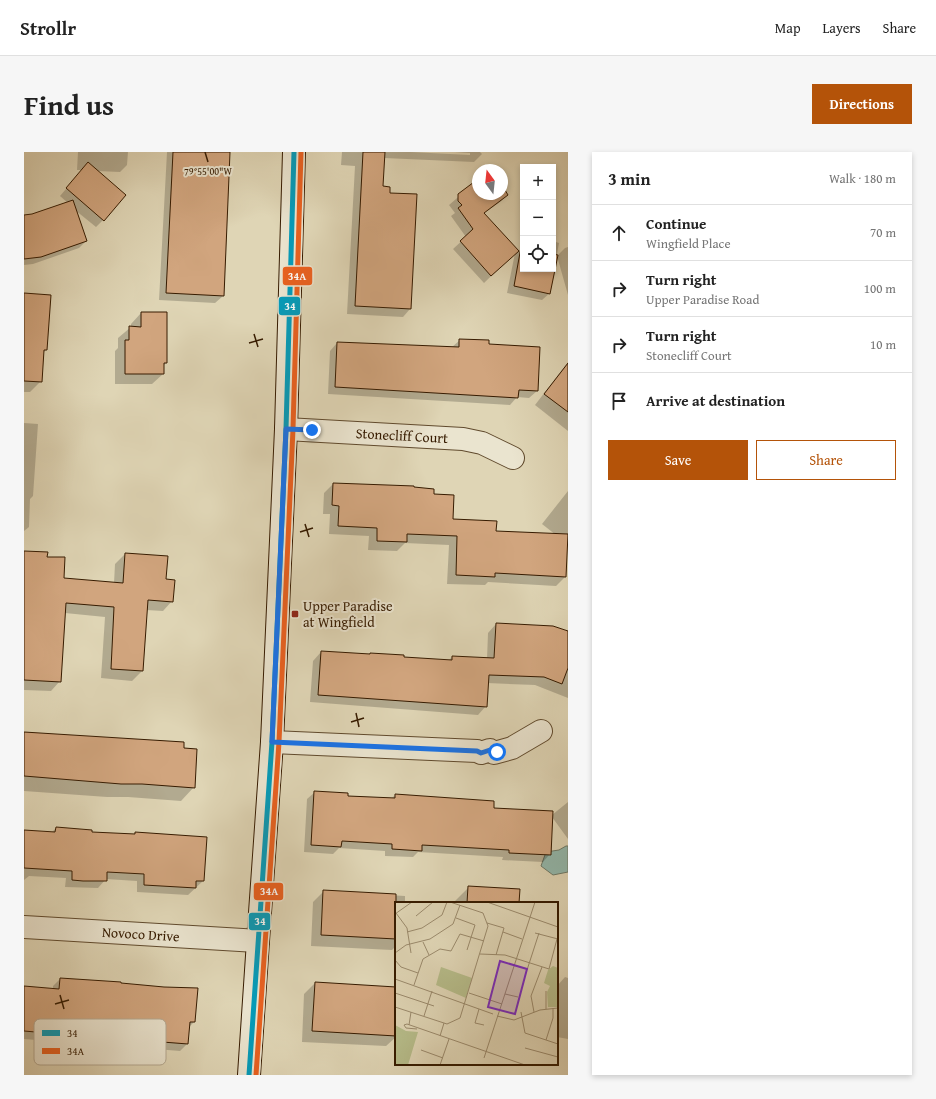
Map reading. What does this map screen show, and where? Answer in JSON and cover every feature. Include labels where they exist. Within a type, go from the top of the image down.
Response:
[{"type":"main road","points":[[249,1075],[272,742],[286,429],[294,152]]},
{"type":"main road","name":"Stonecliff Court","points":[[286,429],[464,439],[482,443],[513,458]]},
{"type":"main road","points":[[272,742],[477,751],[481,753],[490,750],[494,753],[512,748],[541,731]]},
{"type":"main road","name":"Novoco Drive","points":[[24,927],[258,941]]},
{"type":"water","points":[[568,846],[568,872],[553,875],[541,866],[546,852],[559,850]]},
{"type":"building","points":[[173,152],[230,152],[224,296],[166,293]]},
{"type":"building","points":[[363,152],[385,152],[383,186],[390,187],[390,193],[417,194],[411,309],[355,306]]},
{"type":"building","points":[[88,162],[126,195],[104,221],[66,188]]},
{"type":"building","points":[[472,184],[472,200],[501,200],[484,213],[519,251],[491,276],[460,241],[473,229],[458,208],[462,205],[458,201],[458,194]]},
{"type":"building","points":[[73,200],[87,241],[41,257],[24,259],[24,215],[32,214]]},
{"type":"building","points":[[520,253],[520,272],[555,272],[550,294],[514,286]]},
{"type":"building","points":[[556,255],[558,255],[556,265]]},
{"type":"building","points":[[24,293],[51,295],[47,350],[44,350],[42,382],[24,381]]},
{"type":"building","points":[[141,312],[167,312],[167,363],[164,363],[164,374],[125,374],[125,340],[129,340],[129,326],[141,327]]},
{"type":"building","points":[[459,339],[489,340],[489,344],[540,347],[538,391],[519,390],[518,398],[335,387],[337,342],[459,347]]},
{"type":"building","points":[[568,363],[568,412],[544,394]]},
{"type":"building","points":[[333,483],[414,486],[434,489],[434,494],[454,495],[453,519],[497,521],[496,531],[568,534],[566,577],[495,573],[495,577],[456,575],[457,536],[407,534],[407,542],[377,541],[377,528],[338,526],[339,506],[332,505]]},
{"type":"building","points":[[24,551],[48,552],[47,557],[65,557],[64,578],[123,583],[125,553],[168,556],[166,579],[175,580],[173,602],[148,600],[143,671],[111,669],[114,607],[66,603],[61,682],[24,680]]},
{"type":"building","points":[[496,623],[553,626],[568,631],[568,668],[562,684],[544,677],[489,675],[487,707],[318,695],[321,651],[404,655],[404,657],[452,660],[452,656],[494,658]]},
{"type":"building","points":[[24,732],[184,742],[184,748],[197,749],[195,788],[24,776]]},
{"type":"building","points":[[314,791],[348,793],[348,796],[395,798],[395,794],[494,801],[494,808],[553,811],[551,855],[509,853],[509,850],[422,845],[422,851],[392,849],[392,844],[342,841],[341,847],[311,845]]},
{"type":"building","points":[[56,827],[92,830],[92,832],[135,834],[135,832],[207,837],[204,881],[196,881],[196,888],[144,885],[144,874],[107,872],[107,881],[83,881],[72,880],[72,871],[24,868],[24,830],[55,832]]},
{"type":"building","points":[[468,886],[520,889],[519,902],[467,902]]},
{"type":"building","points":[[323,890],[396,894],[395,939],[321,935]]},
{"type":"building","points":[[60,978],[121,982],[164,987],[198,988],[195,1022],[190,1022],[188,1044],[166,1042],[166,1019],[34,1019],[34,1032],[24,1031],[24,986],[59,989]]},
{"type":"building","points":[[315,982],[395,987],[395,1036],[312,1031]]},
{"type":"transit line","name":"34","points":[[249,1075],[272,742],[286,429],[294,152]]},
{"type":"transit line","name":"34A","points":[[256,1075],[279,742],[293,429],[301,152]]},
{"type":"place","name":"Upper Paradise at Wingfield","points":[[295,614]]},
{"type":"route","points":[[312,430],[286,429],[272,742],[477,751],[481,753],[490,750],[494,753],[497,752]]}]
